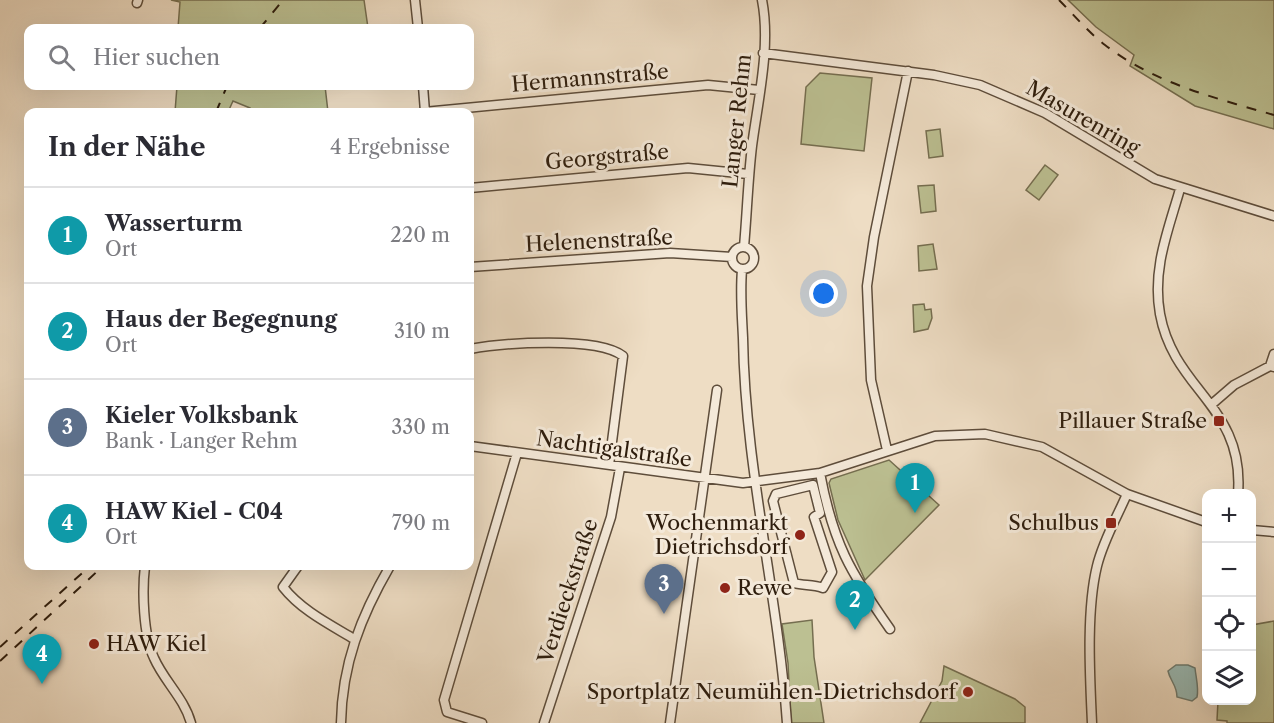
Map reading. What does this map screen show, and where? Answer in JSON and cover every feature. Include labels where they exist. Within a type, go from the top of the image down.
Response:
[{"type":"street","points":[[415,0],[418,24]]},
{"type":"street","name":"Langer Rehm","points":[[744,247],[748,174],[763,52],[765,20],[762,0]]},
{"type":"street","name":"Masurenring","points":[[763,52],[908,71],[980,85],[1009,96],[1061,122],[1140,171],[1180,189],[1274,216]]},
{"type":"street","points":[[887,450],[872,380],[867,286],[874,237],[908,71]]},
{"type":"street","name":"Hermannstraße","points":[[467,108],[708,85],[759,90]]},
{"type":"street","points":[[423,90],[425,108]]},
{"type":"street","name":"Georgstraße","points":[[474,188],[688,168],[748,174]]},
{"type":"street","points":[[1180,189],[1158,263],[1160,313],[1176,360],[1197,390],[1222,417],[1236,451],[1238,489]]},
{"type":"street","points":[[744,247],[751,250],[754,259],[752,266],[742,270],[735,267],[732,256],[737,248],[744,247]]},
{"type":"street","name":"Helenenstraße","points":[[474,267],[670,253],[732,256]]},
{"type":"street","points":[[742,270],[744,397],[754,482],[780,650],[787,723]]},
{"type":"street","points":[[474,348],[536,343],[616,351],[623,356],[609,465]]},
{"type":"street","points":[[1212,404],[1241,381],[1272,366],[1274,354]]},
{"type":"street","points":[[670,723],[717,390]]},
{"type":"street","points":[[754,482],[820,473],[936,436],[966,434],[1004,436],[1059,455],[1127,494],[1202,521]]},
{"type":"street","name":"Nachtigalstraße","points":[[474,447],[705,480],[754,482]]},
{"type":"street","points":[[482,723],[444,710],[444,700],[517,453]]},
{"type":"street","name":"Verdieckstraße","points":[[544,723],[611,517],[620,468]]},
{"type":"street","points":[[820,473],[827,511],[839,547],[856,580],[890,629]]},
{"type":"street","points":[[813,485],[820,513],[814,517],[832,573],[823,588],[812,584],[794,583],[773,501],[776,494],[813,485]]},
{"type":"street","points":[[1092,723],[1092,617],[1095,578],[1103,547],[1127,494]]},
{"type":"street","points":[[1256,530],[1274,532]]},
{"type":"street","points":[[145,570],[144,598],[153,657],[184,706],[191,723]]},
{"type":"street","points":[[295,570],[283,587],[291,597],[354,639]]},
{"type":"street","points":[[341,723],[344,681],[354,639],[369,602],[388,570]]},
{"type":"green space","points":[[171,0],[364,0],[367,24],[178,24],[180,2]]},
{"type":"green space","points":[[1068,0],[1274,0],[1274,129],[1195,106],[1130,66],[1134,55],[1096,27]]},
{"type":"green space","points":[[820,73],[872,78],[864,151],[801,144],[806,87]]},
{"type":"green space","points":[[177,90],[325,90],[328,108],[250,108],[233,101],[230,108],[175,108]]},
{"type":"green space","points":[[940,129],[943,156],[929,158],[926,131]]},
{"type":"green space","points":[[1045,165],[1058,175],[1039,200],[1026,190]]},
{"type":"green space","points":[[934,185],[936,211],[921,213],[918,186]]},
{"type":"green space","points":[[933,244],[937,269],[919,271],[918,246]]},
{"type":"green space","points":[[924,304],[925,310],[931,309],[932,318],[928,329],[914,332],[913,305]]},
{"type":"green space","points":[[889,460],[939,505],[865,580],[838,520],[829,483],[831,479]]},
{"type":"green space","points":[[812,620],[814,657],[824,723],[791,723],[788,663],[782,624]]},
{"type":"green space","points":[[1274,621],[1274,723],[1227,723],[1227,721],[1217,720],[1218,705],[1256,705],[1256,624]]},
{"type":"green space","name":"Sportplatz Neumühlen-Dietrichsdorf","points":[[944,666],[1015,699],[1025,707],[1025,723],[920,723],[942,681]]},
{"type":"water","points":[[1176,665],[1188,665],[1195,668],[1198,694],[1192,701],[1177,697],[1168,671]]},
{"type":"railway","points":[[263,24],[283,0]]},
{"type":"railway","points":[[1059,0],[1099,40],[1144,70],[1186,88],[1274,115]]},
{"type":"railway","points":[[218,108],[225,90]]},
{"type":"railway","points":[[0,647],[86,570]]},
{"type":"railway","points":[[0,661],[99,570]]},
{"type":"place","name":"Pillauer Straße","points":[[1219,421]]},
{"type":"place","name":"Wasserturm","points":[[915,513]]},
{"type":"place","name":"Schulbus","points":[[1111,523]]},
{"type":"place","name":"Wochenmarkt Dietrichsdorf","points":[[800,535]]},
{"type":"place","name":"Rewe","points":[[725,588]]},
{"type":"place","name":"Kieler Volksbank","points":[[664,614]]},
{"type":"place","name":"Haus der Begegnung","points":[[855,630]]},
{"type":"place","name":"HAW Kiel","points":[[94,644]]},
{"type":"place","name":"HAW Kiel - C04","points":[[42,684]]},
{"type":"place","name":"Sportplatz Neumühlen-Dietrichsdorf","points":[[968,692]]}]
